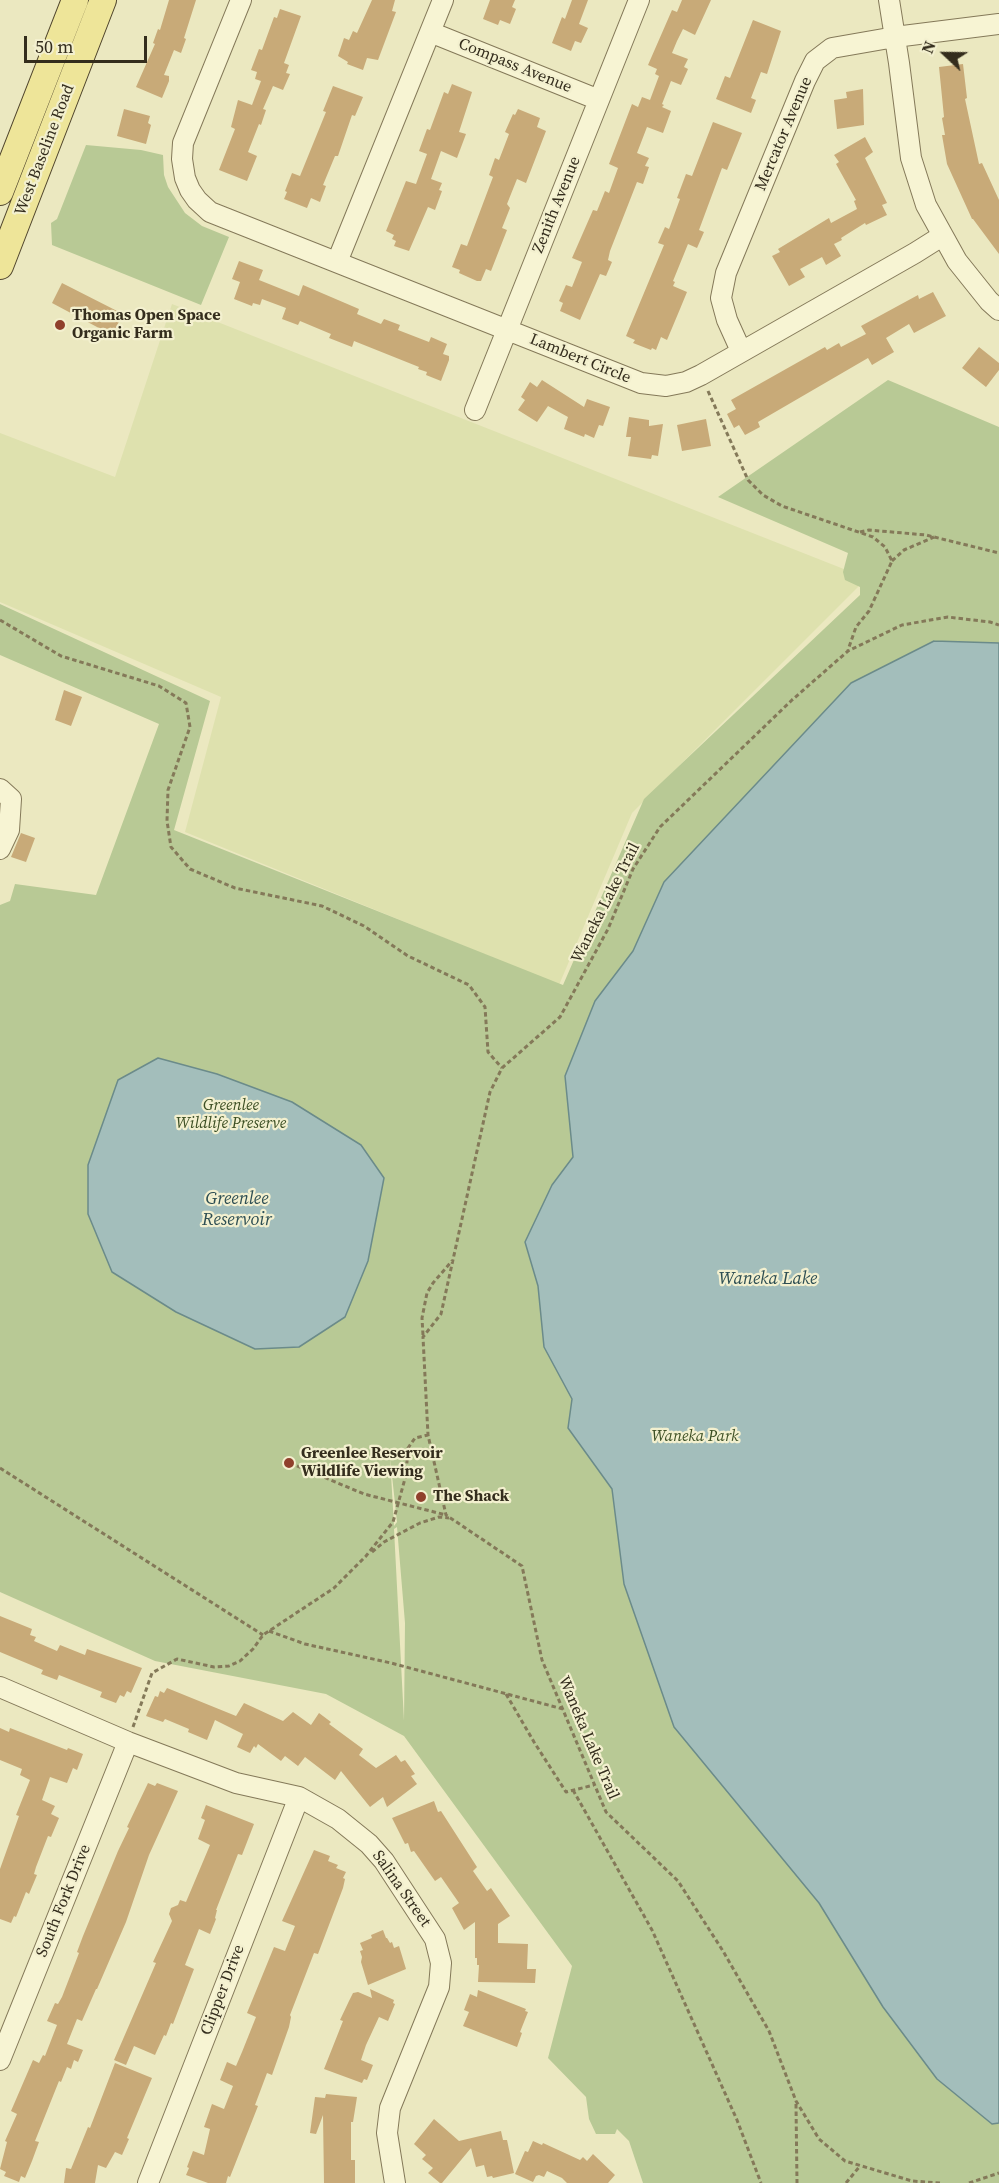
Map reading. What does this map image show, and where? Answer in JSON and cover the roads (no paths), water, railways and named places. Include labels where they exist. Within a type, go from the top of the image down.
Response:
[{"type":"main road","name":"West Baseline Road","points":[[0,192],[75,0]]},
{"type":"main road","name":"West Baseline Road","points":[[0,266],[104,0]]},
{"type":"street","name":"Lambert Circle","points":[[241,0],[183,143],[182,159],[185,178],[197,200],[210,212],[641,383],[666,386],[700,375],[942,236]]},
{"type":"street","points":[[338,262],[443,0]]},
{"type":"street","name":"Zenith Avenue","points":[[475,410],[639,0]]},
{"type":"street","points":[[889,0],[911,158],[926,205],[957,261],[999,310]]},
{"type":"street","name":"Mercator Avenue","points":[[741,351],[727,320],[721,298],[726,273],[815,61],[832,48],[895,37],[999,24]]},
{"type":"street","name":"Compass Avenue","points":[[430,32],[599,100]]},
{"type":"street","points":[[0,789],[10,799],[9,830],[0,849]]},
{"type":"street","name":"Salina Street","points":[[0,1688],[128,1742],[236,1783],[299,1797],[338,1819],[369,1844],[384,1861],[435,1939],[441,1963],[439,1987],[390,2108],[387,2133],[395,2183]]},
{"type":"street","name":"South Fork Drive","points":[[0,2060],[8,2016],[128,1742]]},
{"type":"street","name":"Clipper Drive","points":[[148,2183],[299,1797]]},
{"type":"water","name":"Waneka Lake","points":[[934,641],[999,643],[999,2123],[992,2124],[937,2079],[883,2007],[819,1903],[674,1727],[624,1584],[612,1489],[568,1428],[572,1399],[544,1347],[538,1286],[525,1242],[552,1185],[573,1157],[565,1076],[595,1001],[633,951],[664,882],[851,683]]},
{"type":"water","name":"Greenlee Reservoir","points":[[158,1058],[217,1074],[292,1102],[361,1145],[384,1178],[368,1261],[345,1317],[299,1347],[255,1349],[176,1312],[112,1272],[88,1214],[88,1165],[118,1080]]},
{"type":"place","name":"Thomas Open Space Organic Farm","points":[[60,325]]},
{"type":"place","name":"Greenlee Reservoir Wildlife Viewing","points":[[289,1463]]},
{"type":"place","name":"The Shack","points":[[421,1497]]},
{"type":"park label","name":"Greenlee Wildlife Preserve","points":[[231,1115]]},
{"type":"park label","name":"Waneka Park","points":[[695,1437]]}]
